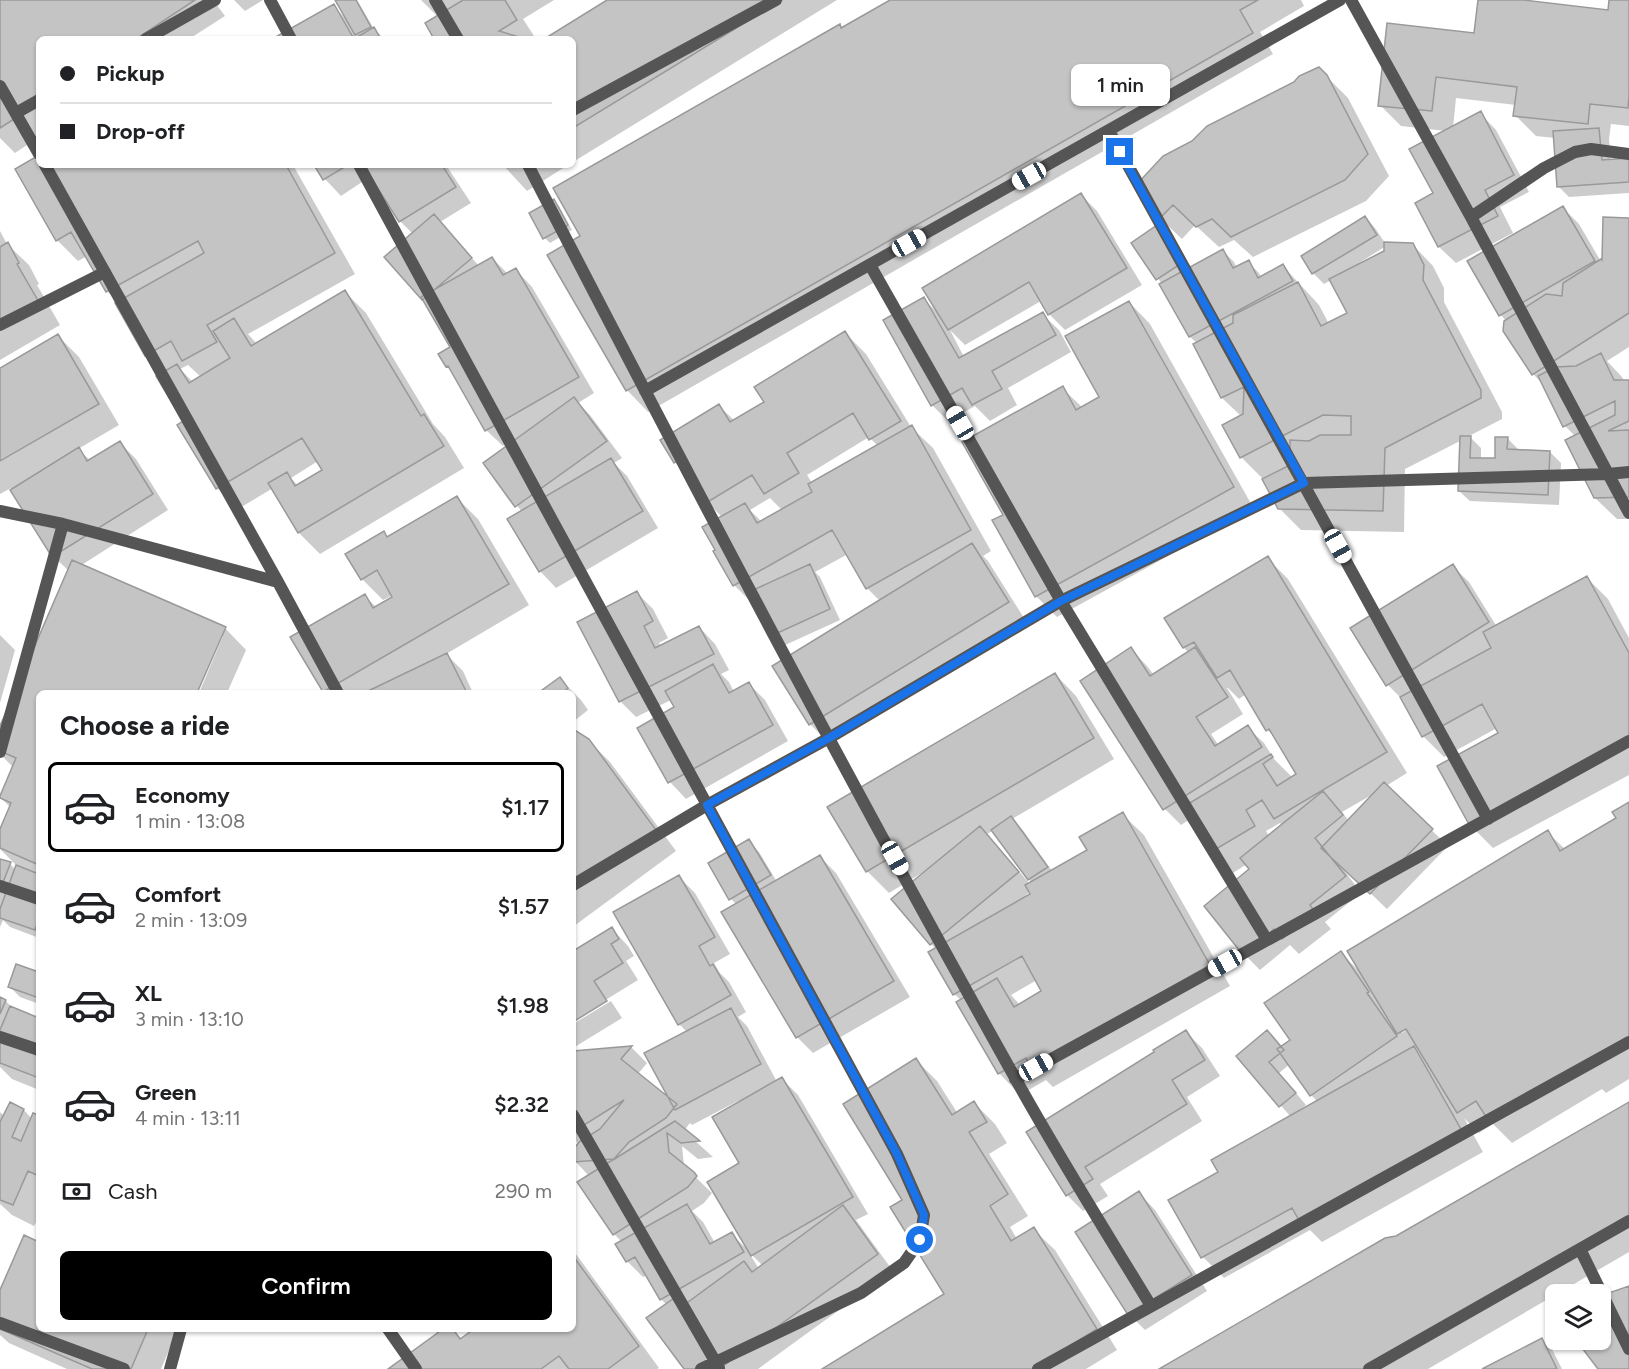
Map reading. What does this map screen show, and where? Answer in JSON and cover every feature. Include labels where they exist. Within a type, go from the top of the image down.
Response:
[{"type":"street","points":[[151,36],[215,0]]},
{"type":"street","points":[[270,0],[289,36]]},
{"type":"street","points":[[435,0],[456,36]]},
{"type":"street","points":[[576,108],[776,0]]},
{"type":"street","points":[[645,391],[1340,0]]},
{"type":"street","points":[[1351,0],[1471,217],[1629,513]]},
{"type":"street","points":[[0,86],[36,149]]},
{"type":"street","points":[[16,113],[36,102]]},
{"type":"street","points":[[1108,131],[1488,819]]},
{"type":"street","points":[[1471,217],[1544,168],[1575,152],[1591,148],[1629,154]]},
{"type":"street","points":[[47,168],[336,690]]},
{"type":"street","points":[[361,168],[897,1154],[924,1215],[920,1240],[904,1263],[861,1293],[718,1366],[701,1369]]},
{"type":"street","points":[[530,168],[829,738],[1015,1079],[1151,1306]]},
{"type":"street","points":[[870,265],[1061,601],[1267,940]]},
{"type":"street","points":[[0,326],[105,272]]},
{"type":"street","points":[[576,883],[1061,601],[1304,483],[1629,472]]},
{"type":"street","points":[[0,512],[63,524],[278,582]]},
{"type":"street","points":[[0,752],[63,524]]},
{"type":"street","points":[[1015,1079],[1629,741]]},
{"type":"street","points":[[0,886],[36,898]]},
{"type":"street","points":[[0,1037],[36,1049]]},
{"type":"street","points":[[1038,1369],[1629,1042]]},
{"type":"street","points":[[576,1120],[718,1366]]},
{"type":"street","points":[[1369,1369],[1629,1221]]},
{"type":"street","points":[[1580,1249],[1629,1349]]},
{"type":"street","points":[[0,1323],[124,1369]]},
{"type":"street","points":[[170,1369],[180,1332]]},
{"type":"street","points":[[390,1332],[416,1369]]},
{"type":"building","points":[[0,0],[195,0],[141,36],[36,36],[36,105],[0,128]]},
{"type":"building","points":[[335,0],[356,0],[371,27],[355,35]]},
{"type":"building","points":[[463,0],[505,0],[517,20],[499,31],[516,36],[432,36],[425,23]]},
{"type":"building","points":[[607,0],[782,0],[576,126],[576,36],[549,36]]},
{"type":"building","points":[[890,0],[1258,0],[1240,10],[1253,33],[626,391],[547,255],[580,236],[553,188],[840,24],[841,28]]},
{"type":"building","points":[[1478,0],[1523,0],[1608,10],[1609,0],[1629,0],[1628,108],[1590,104],[1588,124],[1513,116],[1517,87],[1436,77],[1432,111],[1378,106],[1387,23],[1474,33]]},
{"type":"building","points":[[334,4],[352,36],[277,36]]},
{"type":"building","points":[[374,27],[379,36],[359,36]]},
{"type":"building","points":[[1319,67],[1327,75],[1368,154],[1345,180],[1231,237],[1212,219],[1196,227],[1173,205],[1159,219],[1137,184],[1163,156],[1192,141],[1207,126]]},
{"type":"building","points":[[1481,111],[1514,175],[1485,190],[1498,216],[1438,247],[1415,203],[1433,193],[1409,149]]},
{"type":"building","points":[[1599,128],[1602,160],[1629,158],[1629,182],[1557,187],[1553,131]]},
{"type":"building","points":[[36,157],[36,168],[288,168],[335,253],[207,325],[217,342],[182,361],[171,341],[145,356],[115,303],[204,253],[198,241],[106,292],[71,232],[56,241],[15,169]]},
{"type":"building","points":[[316,168],[343,168],[323,180]]},
{"type":"building","points":[[365,168],[444,168],[456,187],[399,222]]},
{"type":"building","points":[[1081,193],[1127,268],[1048,315],[1029,282],[948,330],[922,288]]},
{"type":"building","points":[[554,199],[568,225],[543,239],[529,213]]},
{"type":"building","points":[[1563,206],[1595,261],[1499,316],[1467,261]]},
{"type":"building","points":[[434,214],[472,258],[422,300],[384,257]]},
{"type":"building","points":[[1365,216],[1377,235],[1312,274],[1301,256]]},
{"type":"building","points":[[1603,217],[1629,218],[1629,313],[1532,375],[1503,331],[1504,321],[1546,294],[1562,296],[1563,283],[1602,260]]},
{"type":"building","points":[[1157,225],[1182,263],[1156,280],[1131,243]]},
{"type":"building","points":[[8,242],[19,263],[17,264],[40,304],[0,327],[0,247]]},
{"type":"building","points":[[1384,242],[1413,243],[1424,265],[1423,280],[1481,390],[1481,398],[1385,448],[1383,511],[1278,509],[1262,479],[1290,465],[1290,440],[1309,441],[1320,435],[1351,435],[1351,416],[1323,415],[1240,458],[1222,425],[1243,414],[1244,387],[1221,398],[1193,344],[1233,323],[1233,315],[1298,282],[1321,326],[1347,313],[1329,279],[1384,251]]},
{"type":"building","points":[[1223,249],[1233,268],[1249,260],[1258,278],[1283,264],[1293,281],[1189,337],[1159,284]]},
{"type":"building","points":[[492,257],[503,275],[516,268],[579,377],[485,431],[448,366],[446,367],[438,354],[450,347],[421,297]]},
{"type":"building","points":[[345,290],[421,416],[424,414],[444,446],[298,533],[268,483],[287,472],[295,486],[322,470],[302,438],[216,489],[177,425],[183,421],[156,376],[177,364],[189,383],[230,358],[213,331],[234,318],[251,346]]},
{"type":"building","points":[[924,297],[959,358],[1043,312],[1056,335],[992,371],[1002,389],[972,405],[962,388],[931,406],[883,320]]},
{"type":"building","points":[[1129,301],[1234,487],[1035,597],[992,520],[1003,515],[962,442],[1063,386],[1076,410],[1099,397],[1065,336]]},
{"type":"building","points":[[845,331],[901,421],[869,440],[853,413],[787,453],[799,473],[764,494],[752,475],[706,503],[679,460],[674,463],[660,440],[719,404],[730,422],[764,402],[754,387]]},
{"type":"building","points":[[58,334],[99,404],[0,461],[0,368]]},
{"type":"building","points":[[1601,353],[1614,380],[1629,380],[1629,421],[1608,431],[1629,430],[1629,497],[1594,498],[1565,440],[1615,415],[1615,401],[1563,427],[1538,376],[1555,367],[1576,366]]},
{"type":"building","points":[[574,397],[607,441],[515,507],[483,463]]},
{"type":"building","points":[[912,425],[971,530],[866,589],[832,530],[733,586],[702,527],[745,503],[757,523],[812,492],[808,484]]},
{"type":"building","points":[[1460,436],[1471,436],[1470,458],[1495,458],[1495,437],[1508,437],[1507,449],[1550,451],[1548,495],[1458,491]]},
{"type":"building","points":[[120,441],[153,494],[52,557],[10,490],[79,447],[87,461]]},
{"type":"building","points":[[611,458],[643,511],[539,572],[507,519]]},
{"type":"building","points":[[457,496],[509,584],[326,690],[322,690],[290,637],[365,594],[373,608],[392,597],[377,570],[361,580],[345,554],[384,531],[387,537]]},
{"type":"building","points":[[972,543],[1009,602],[809,725],[772,666]]},
{"type":"building","points":[[1268,556],[1387,752],[1274,819],[1262,800],[1246,810],[1255,826],[1211,852],[1183,807],[1271,754],[1273,757],[1263,764],[1277,786],[1296,774],[1269,729],[1266,731],[1230,670],[1217,678],[1194,642],[1183,648],[1164,618]]},
{"type":"building","points":[[72,560],[226,627],[198,690],[36,690],[36,864],[0,848],[0,829],[11,803],[0,796],[16,758],[0,751],[0,726]]},
{"type":"building","points":[[810,564],[830,609],[771,636],[751,591]]},
{"type":"building","points":[[1453,564],[1489,622],[1386,686],[1350,628]]},
{"type":"building","points":[[1587,576],[1629,653],[1629,742],[1471,828],[1437,766],[1498,733],[1482,704],[1422,737],[1400,697],[1491,648],[1483,632]]},
{"type":"building","points":[[637,591],[653,621],[644,626],[655,648],[699,626],[714,654],[619,702],[577,622]]},
{"type":"building","points":[[1131,647],[1150,676],[1195,647],[1228,697],[1196,717],[1215,746],[1248,725],[1262,747],[1163,810],[1080,681]]},
{"type":"building","points":[[447,653],[466,690],[370,690]]},
{"type":"building","points":[[713,664],[729,693],[749,682],[773,725],[668,783],[637,728],[674,707],[665,691]]},
{"type":"building","points":[[1055,673],[1094,738],[866,872],[827,807]]},
{"type":"building","points":[[560,677],[568,688],[566,690],[542,690]]},
{"type":"building","points":[[576,731],[589,739],[656,830],[576,888]]},
{"type":"building","points":[[1384,782],[1433,829],[1370,894],[1321,848]]},
{"type":"building","points":[[1323,791],[1343,815],[1315,838],[1346,876],[1310,905],[1315,912],[1282,939],[1274,929],[1243,955],[1204,906],[1249,869],[1240,858]]},
{"type":"building","points":[[1629,802],[1629,1046],[1490,1123],[1476,1101],[1457,1113],[1406,1029],[1397,1034],[1347,951],[1548,830],[1560,851],[1616,818],[1612,812]]},
{"type":"building","points":[[1123,812],[1210,965],[1030,1067],[1026,1058],[998,1074],[956,1002],[997,978],[1014,1007],[1041,991],[1022,956],[953,995],[928,952],[1030,894],[1025,885],[1087,850],[1079,837]]},
{"type":"building","points":[[1011,816],[1048,867],[1028,880],[991,830]]},
{"type":"building","points":[[980,826],[1019,872],[930,945],[891,899]]},
{"type":"building","points":[[749,839],[771,875],[729,900],[708,863]]},
{"type":"building","points":[[820,855],[894,981],[796,1038],[721,912]]},
{"type":"building","points":[[0,859],[11,862],[0,890]]},
{"type":"building","points":[[16,865],[36,873],[35,930],[0,918],[0,909]]},
{"type":"building","points":[[679,875],[715,937],[699,946],[710,966],[713,964],[731,995],[678,1025],[613,912]]},
{"type":"building","points":[[612,927],[619,939],[611,944],[623,963],[594,981],[607,1001],[576,1020],[576,949]]},
{"type":"building","points":[[1341,951],[1397,1036],[1310,1096],[1277,1049],[1290,1040],[1264,1003]]},
{"type":"building","points":[[16,964],[36,971],[36,997],[8,987]]},
{"type":"building","points":[[0,997],[6,1000],[0,1014]]},
{"type":"building","points":[[10,1006],[36,1017],[36,1077],[0,1063],[0,1030]]},
{"type":"building","points":[[731,1008],[761,1064],[675,1110],[644,1053]]},
{"type":"building","points":[[1186,1030],[1205,1060],[1172,1080],[1187,1104],[1085,1167],[1093,1179],[1066,1196],[1026,1132]]},
{"type":"building","points":[[1267,1030],[1284,1050],[1269,1062],[1296,1093],[1279,1107],[1236,1056]]},
{"type":"building","points":[[632,1046],[621,1059],[677,1104],[666,1118],[629,1142],[614,1159],[576,1162],[576,1146],[579,1142],[600,1129],[624,1100],[576,1130],[576,1051]]},
{"type":"building","points":[[1414,1046],[1462,1131],[1300,1222],[1292,1208],[1201,1258],[1168,1200],[1218,1172],[1211,1160]]},
{"type":"building","points":[[916,1058],[952,1115],[974,1101],[987,1122],[969,1132],[1008,1194],[990,1206],[1011,1241],[1034,1227],[1097,1329],[1032,1369],[822,1369],[944,1294],[890,1207],[902,1200],[843,1104]]},
{"type":"building","points":[[782,1077],[853,1197],[751,1256],[707,1182],[739,1163],[712,1117]]},
{"type":"building","points":[[10,1102],[24,1109],[12,1137],[21,1141],[33,1113],[36,1114],[36,1175],[28,1171],[13,1205],[0,1200],[0,1122]]},
{"type":"building","points":[[1629,1102],[1629,1219],[1370,1369],[1159,1369],[1385,1238],[1396,1236]]},
{"type":"building","points":[[675,1121],[700,1141],[681,1143],[667,1133],[669,1152],[697,1176],[688,1187],[613,1235],[577,1182]]},
{"type":"building","points":[[1139,1191],[1192,1275],[1128,1315],[1075,1232]]},
{"type":"building","points":[[687,1204],[710,1244],[732,1232],[744,1252],[660,1300],[635,1257],[626,1262],[615,1244]]},
{"type":"building","points":[[843,1205],[878,1254],[719,1369],[684,1369],[646,1318],[677,1296],[684,1305],[744,1261],[752,1272]]},
{"type":"building","points":[[24,1235],[36,1241],[36,1332],[147,1332],[131,1369],[92,1369],[0,1329],[0,1290]]},
{"type":"building","points":[[576,1260],[639,1346],[608,1369],[569,1369],[559,1356],[541,1369],[388,1369],[439,1332],[455,1332],[460,1339],[470,1332],[576,1332]]},
{"type":"building","points":[[1629,1286],[1629,1369],[1598,1369],[1584,1350],[1611,1350],[1611,1292]]},
{"type":"building","points":[[1542,1338],[1545,1350],[1548,1350],[1557,1369],[1482,1369]]},
{"type":"route","points":[[920,1240],[924,1215],[897,1154],[707,805],[829,738],[1061,601],[1304,483],[1120,152]]}]
